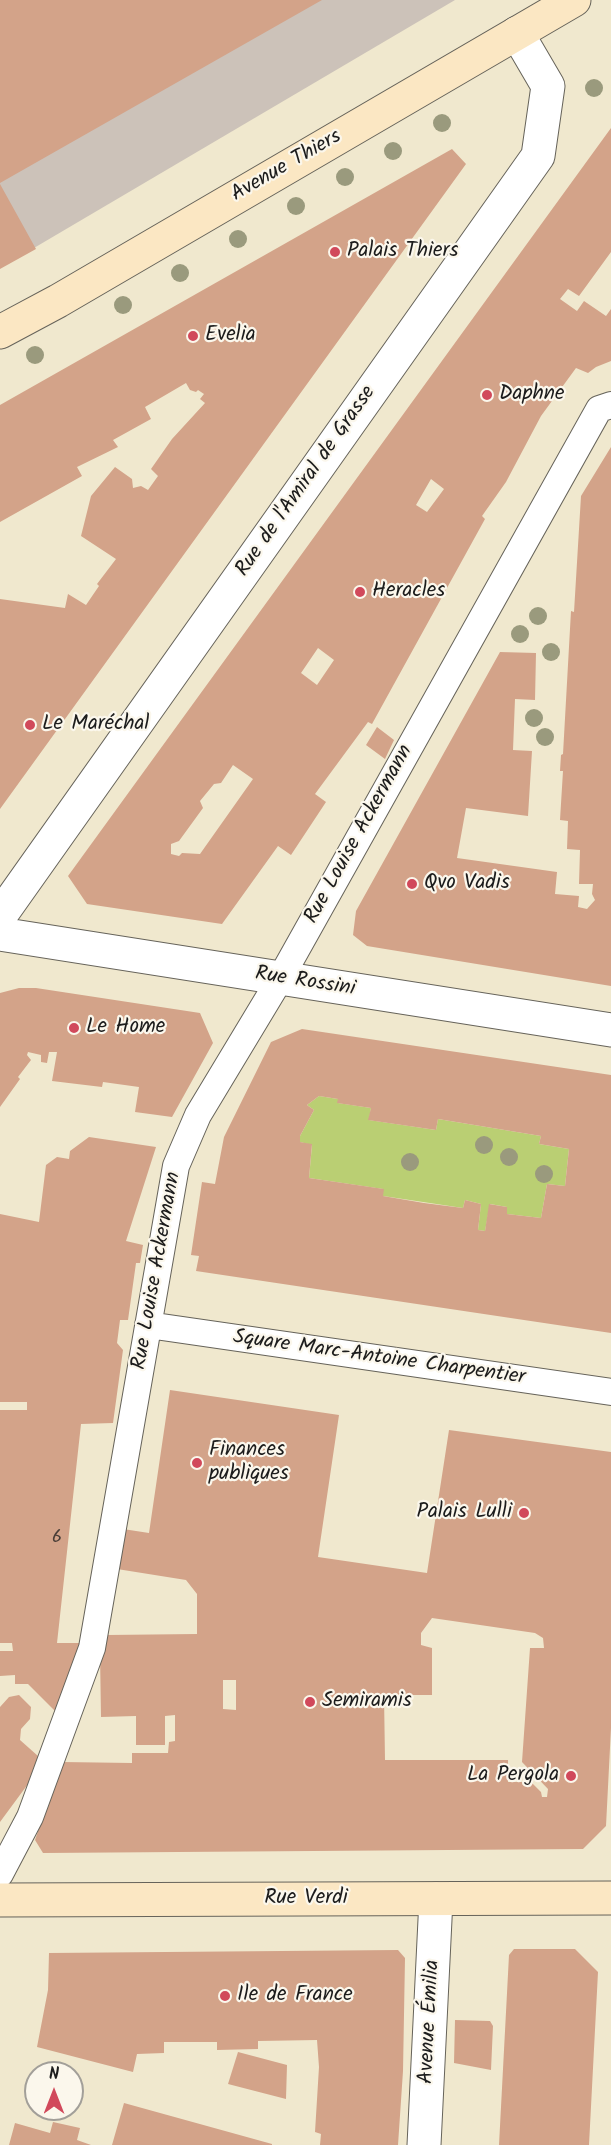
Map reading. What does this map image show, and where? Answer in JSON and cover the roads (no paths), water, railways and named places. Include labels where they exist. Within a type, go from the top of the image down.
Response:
[{"type":"street","name":"Avenue Thiers","points":[[0,332],[58,301],[574,0]]},
{"type":"street","name":"Rue de l'Amiral de Grasse","points":[[0,916],[538,156],[548,86],[517,33]]},
{"type":"street","name":"Rue Rossini","points":[[0,934],[611,1030]]},
{"type":"street","name":"Avenue Émilia","points":[[424,2145],[436,1899]]},
{"type":"street","name":"Rue Verdi","points":[[0,1900],[611,1899]]},
{"type":"lane","name":"Rue Louise Ackermann","points":[[0,1874],[30,1817],[92,1648],[176,1166],[198,1115],[280,979],[599,409],[611,405]]},
{"type":"lane","name":"Square Marc-Antoine Charpentier","points":[[148,1325],[611,1392]]},
{"type":"place","name":"Palais Thiers","points":[[335,252]]},
{"type":"place","name":"Evelia","points":[[193,336]]},
{"type":"place","name":"Daphne","points":[[487,395]]},
{"type":"place","name":"Heracles","points":[[360,592]]},
{"type":"place","name":"Le Maréchal","points":[[30,725]]},
{"type":"place","name":"Qvo Vadis","points":[[412,884]]},
{"type":"place","name":"Le Home","points":[[74,1028]]},
{"type":"place","name":"Finances publiques","points":[[197,1463]]},
{"type":"place","name":"Palais Lulli","points":[[524,1513]]},
{"type":"place","name":"Semiramis","points":[[310,1702]]},
{"type":"place","name":"La Pergola","points":[[571,1776]]},
{"type":"place","name":"Ile de France","points":[[225,1996]]}]
